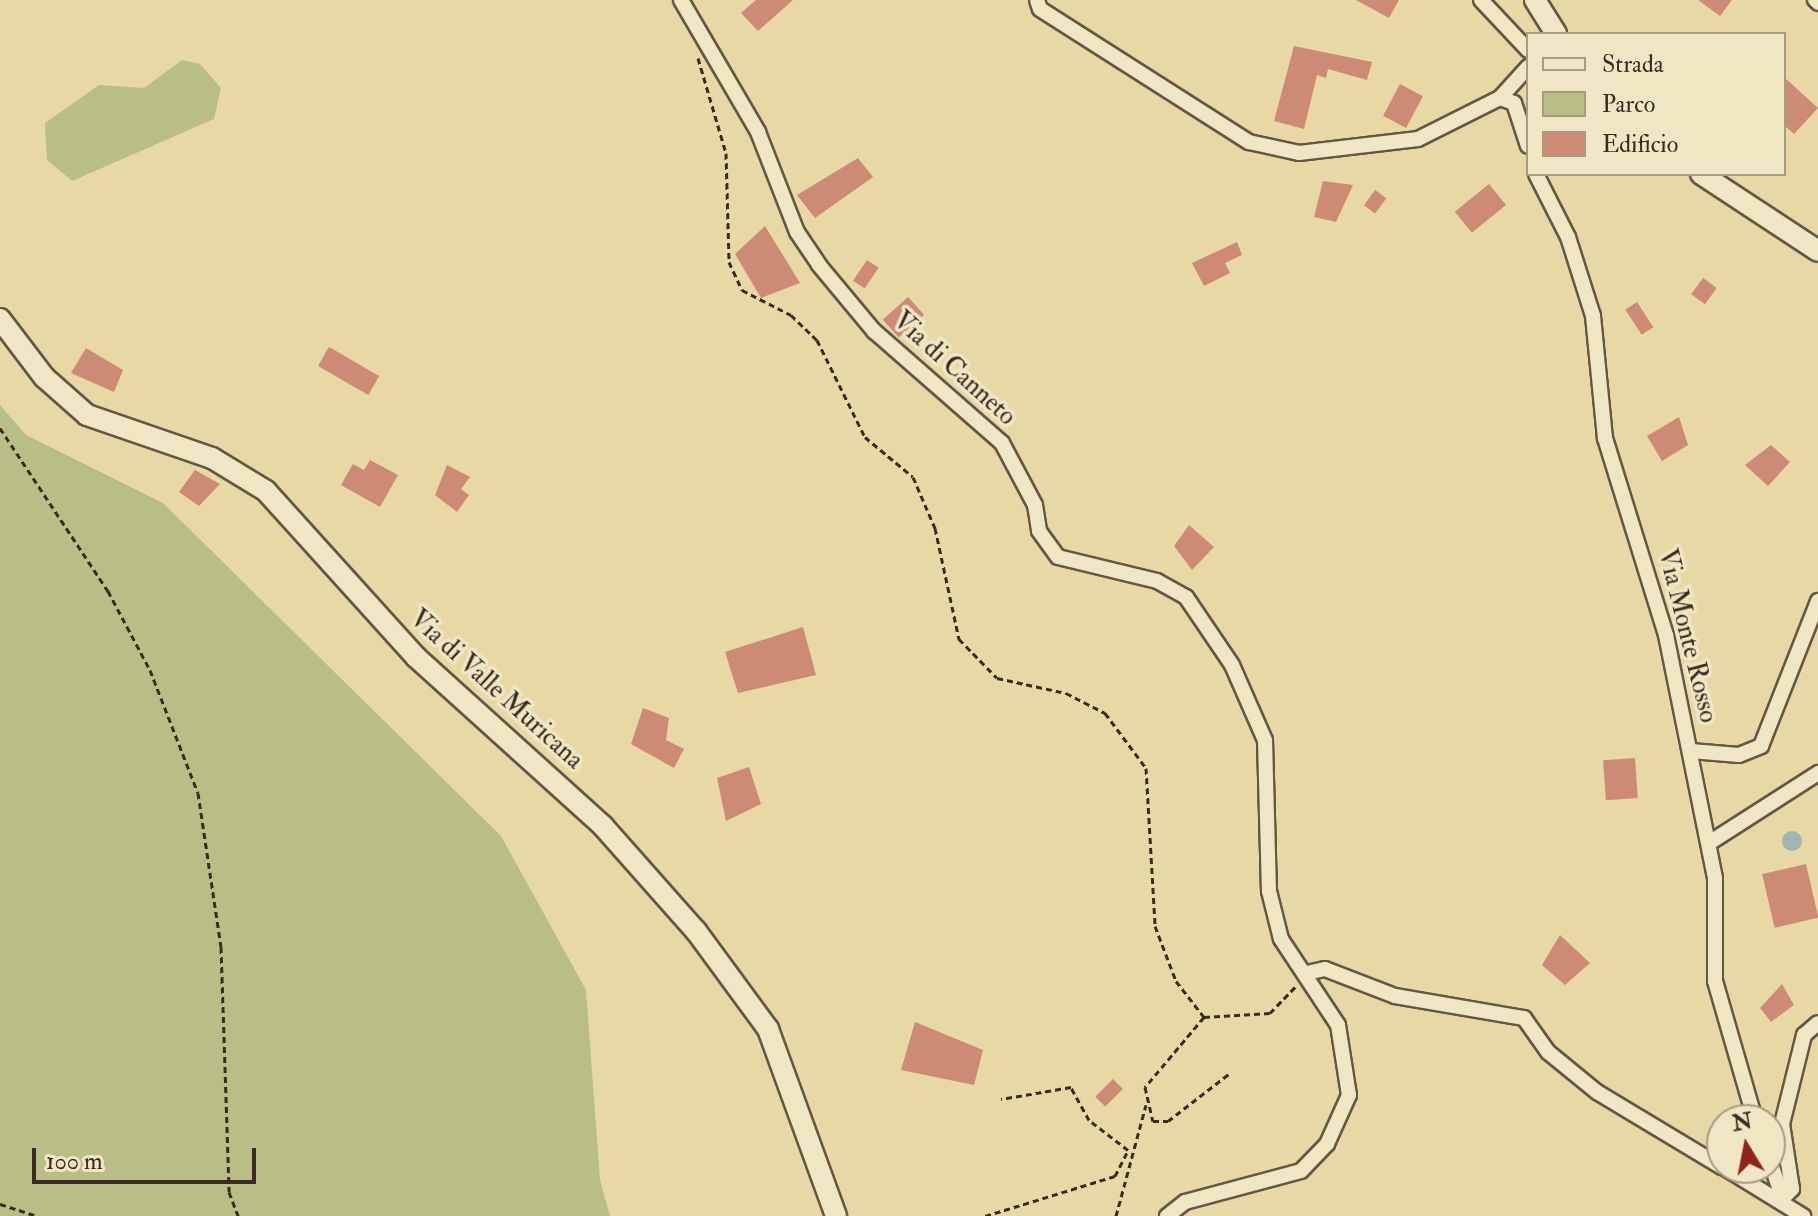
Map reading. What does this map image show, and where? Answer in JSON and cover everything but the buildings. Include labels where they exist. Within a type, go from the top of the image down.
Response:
[{"type":"street","name":"Via di Canneto","points":[[681,0],[758,132],[797,232],[874,331],[1002,443],[1035,505],[1039,531],[1058,557],[1157,581],[1186,597],[1232,665],[1265,740],[1269,891],[1281,939],[1307,973]]},
{"type":"street","points":[[1037,0],[1040,9],[1249,142],[1274,149],[1308,152],[1418,139],[1500,98],[1526,69]]},
{"type":"street","points":[[1481,0],[1526,48]]},
{"type":"street","points":[[1535,0],[1555,32]]},
{"type":"street","points":[[1500,98],[1514,103],[1526,140]]},
{"type":"street","name":"Via Monte Rosso","points":[[1537,176],[1582,272],[1605,438],[1657,595],[1709,843],[1715,981],[1750,1104]]},
{"type":"street","points":[[1704,176],[1818,251]]},
{"type":"street","name":"Via di Valle Muricana","points":[[0,319],[44,377],[87,415],[212,458],[266,491],[416,657],[612,836],[768,1029],[836,1216]]},
{"type":"street","points":[[1691,751],[1739,755],[1761,746],[1818,601]]},
{"type":"street","points":[[1709,843],[1818,773]]},
{"type":"street","points":[[1167,1216],[1185,1202],[1301,1171],[1339,1124],[1349,1095],[1347,1056],[1338,1025],[1307,973],[1325,969],[1407,999],[1524,1018],[1548,1052],[1597,1092],[1706,1156]]},
{"type":"street","points":[[1783,1198],[1792,1189],[1782,1124],[1804,1035],[1818,1023]]},
{"type":"street","points":[[1756,1184],[1783,1198],[1803,1216]]},
{"type":"street","points":[[1778,1184],[1783,1198]]},
{"type":"path","points":[[695,26],[700,74],[726,153],[725,237],[742,290],[791,315],[817,340],[865,437],[913,477],[935,528],[959,639],[997,678],[1066,693],[1105,713],[1146,768],[1155,926],[1176,981],[1204,1017]]},
{"type":"path","points":[[0,428],[108,591],[150,670],[198,793],[221,947],[229,1192],[238,1216]]},
{"type":"path","points":[[1230,1073],[1168,1121],[1153,1121],[1146,1105],[1145,1087],[1204,1017],[1270,1013],[1307,973]]},
{"type":"path","points":[[1001,1099],[1071,1087],[1089,1120],[1128,1150]]},
{"type":"path","points":[[985,1216],[1115,1176],[1146,1105]]},
{"type":"path","points":[[1116,1216],[1129,1180],[1128,1150]]},
{"type":"path","points":[[0,1204],[36,1216]]},
{"type":"green space","points":[[182,60],[200,64],[221,88],[214,119],[72,181],[47,160],[45,123],[99,85],[144,88]]},
{"type":"green space","points":[[0,405],[26,435],[163,503],[501,836],[586,990],[600,1180],[610,1216],[0,1216]]},
{"type":"water","points":[[1792,831],[1799,834],[1802,841],[1799,848],[1792,851],[1785,848],[1782,841],[1785,834]]}]
